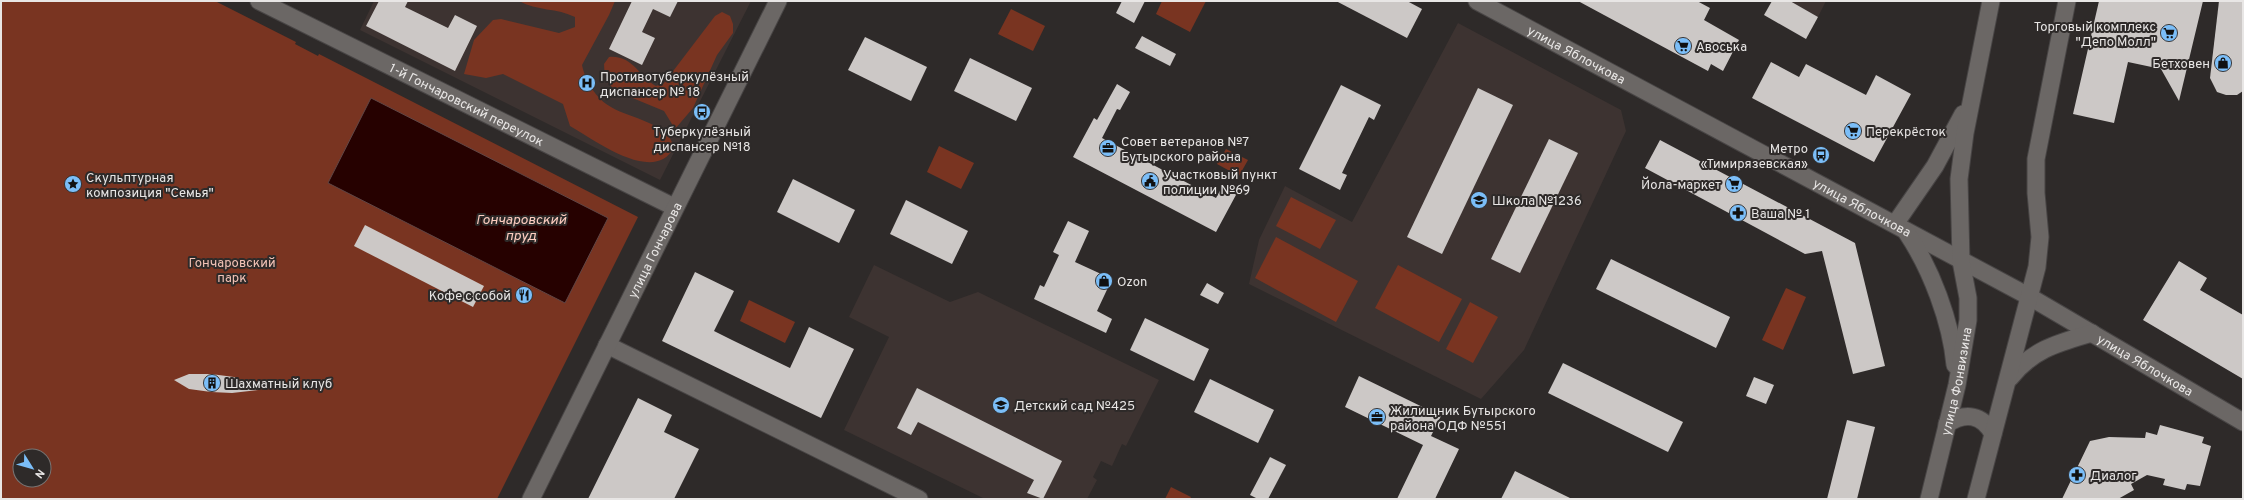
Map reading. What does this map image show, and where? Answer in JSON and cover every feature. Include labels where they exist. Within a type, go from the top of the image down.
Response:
[{"type":"street","name":"1-й Гончаровский переулок","points":[[259,1],[674,207]]},
{"type":"street","name":"улица Гончарова","points":[[531,499],[674,207],[778,1]]},
{"type":"street","name":"улица Яблочкова","points":[[1478,1],[2030,297],[2243,422]]},
{"type":"street","points":[[1957,385],[1951,336],[1943,311],[1921,253],[1900,227],[1956,129],[1974,88],[1991,1]]},
{"type":"street","points":[[1976,499],[2037,267],[2040,237],[2036,193],[2037,150],[2067,1]]},
{"type":"street","name":"улица Фонвизина","points":[[1929,499],[1957,385],[1968,320],[1968,298],[1962,261],[1960,180],[1965,133],[1974,88]]},
{"type":"street","points":[[2007,381],[2022,363],[2040,351],[2092,333]]},
{"type":"street","points":[[607,345],[919,499]]},
{"type":"street","points":[[1947,424],[1956,418],[1968,415],[1979,418],[1988,424],[1993,434]]},
{"type":"shaded area","name":"Противотуберкулёзный диспансер № 18","points":[[374,1],[751,1],[660,180],[360,30]]},
{"type":"shaded area","points":[[1790,1],[1826,1],[1818,17]]},
{"type":"shaded area","name":"Школа №1236","points":[[1458,23],[1621,110],[1626,131],[1524,350],[1481,399],[1249,284],[1259,240],[1285,186],[1352,222]]},
{"type":"shaded area","name":"Детский сад №425","points":[[874,265],[950,302],[978,292],[1159,380],[1126,446],[1122,444],[1112,466],[1101,461],[1093,477],[1097,480],[1087,499],[985,499],[844,430],[889,337],[849,317]]},
{"type":"green space","name":"Гончаровский парк","points":[[1,1],[215,1],[296,42],[295,44],[318,56],[319,54],[638,217],[497,499],[1,499]]},
{"type":"green space","points":[[519,1],[615,1],[582,65],[583,71],[592,89],[606,104],[647,122],[664,132],[674,147],[665,158],[653,162],[639,161],[608,149],[570,126],[563,104],[503,74],[486,78],[464,74],[474,40],[493,20],[501,19],[559,33],[575,27],[575,17]]},
{"type":"green space","points":[[1162,1],[1206,1],[1190,32],[1156,14]]},
{"type":"green space","points":[[1011,9],[1045,26],[1033,51],[998,34]]},
{"type":"green space","points":[[722,12],[730,16],[733,24],[733,33],[717,55],[693,108],[675,129],[664,111],[618,92],[605,81],[604,64],[609,57],[617,57],[630,63],[656,86],[664,83],[715,16]]},
{"type":"green space","points":[[939,146],[974,163],[961,189],[927,172]]},
{"type":"green space","points":[[1226,149],[1248,160],[1239,176],[1217,164]]},
{"type":"green space","points":[[1291,197],[1336,220],[1320,249],[1276,226]]},
{"type":"green space","points":[[1276,237],[1358,281],[1336,322],[1255,278]]},
{"type":"green space","points":[[1398,265],[1462,299],[1439,342],[1375,308]]},
{"type":"green space","points":[[1786,288],[1806,297],[1783,350],[1762,340]]},
{"type":"green space","points":[[749,300],[795,322],[785,343],[740,321]]},
{"type":"green space","points":[[1470,302],[1498,317],[1473,363],[1446,349]]},
{"type":"green space","points":[[1171,487],[1191,497],[1190,499],[1165,499]]},
{"type":"water","name":"Гончаровский пруд","points":[[371,98],[608,218],[565,303],[328,183]]},
{"type":"building","points":[[379,1],[408,1],[405,7],[448,28],[455,15],[477,26],[455,71],[366,26]]},
{"type":"building","points":[[632,1],[678,1],[670,17],[653,9],[642,32],[655,38],[642,65],[609,49]]},
{"type":"building","points":[[1122,1],[1145,1],[1134,23],[1116,13]]},
{"type":"building","points":[[1336,1],[1407,1],[1422,9],[1407,38]]},
{"type":"building","points":[[1578,1],[1697,1],[1710,8],[1704,20],[1739,40],[1723,71],[1711,64],[1708,71]]},
{"type":"building","points":[[1772,1],[1790,1],[1818,17],[1806,39],[1764,15]]},
{"type":"building","points":[[2099,1],[2203,1],[2179,101],[2161,69],[2128,62],[2114,123],[2073,114]]},
{"type":"building","points":[[2219,1],[2243,1],[2243,91],[2237,95],[2226,95],[2217,92],[2210,78]]},
{"type":"building","points":[[1142,36],[1176,54],[1170,66],[1135,48]]},
{"type":"building","points":[[865,37],[927,67],[911,101],[848,70]]},
{"type":"building","points":[[970,58],[1032,88],[1016,121],[954,91]]},
{"type":"building","points":[[1771,62],[1799,77],[1806,64],[1866,95],[1876,75],[1911,94],[1874,162],[1752,98]]},
{"type":"building","points":[[1117,84],[1130,92],[1120,110],[1117,109],[1102,138],[1216,198],[1223,185],[1237,193],[1216,232],[1073,157],[1094,118],[1097,120]]},
{"type":"building","points":[[1341,85],[1381,105],[1374,120],[1369,117],[1342,173],[1347,175],[1340,190],[1299,169]]},
{"type":"building","points":[[1478,88],[1513,105],[1442,254],[1407,237]]},
{"type":"building","points":[[1549,139],[1578,153],[1520,273],[1491,259]]},
{"type":"building","points":[[1660,140],[1855,243],[1885,366],[1853,374],[1822,251],[1805,254],[1645,168]]},
{"type":"building","points":[[793,179],[855,210],[839,243],[777,212]]},
{"type":"building","points":[[906,200],[968,231],[952,264],[890,234]]},
{"type":"building","points":[[1068,221],[1089,231],[1075,262],[1112,279],[1097,311],[1112,319],[1106,333],[1034,299],[1040,285],[1044,287],[1059,255],[1053,252]]},
{"type":"building","points":[[365,225],[484,286],[473,307],[354,246]]},
{"type":"building","points":[[1611,259],[1730,317],[1716,348],[1596,289]]},
{"type":"building","points":[[2179,261],[2207,278],[2200,290],[2243,315],[2243,379],[2143,320]]},
{"type":"building","points":[[695,272],[734,291],[714,331],[732,340],[790,368],[809,327],[854,349],[821,418],[662,341]]},
{"type":"building","points":[[1207,283],[1224,293],[1218,304],[1200,295]]},
{"type":"building","points":[[1145,318],[1209,349],[1194,381],[1130,350]]},
{"type":"building","points":[[1563,363],[1683,422],[1668,452],[1548,393]]},
{"type":"building","name":"Шахматный клуб","points":[[189,374],[211,374],[234,377],[258,390],[232,393],[211,392],[189,389],[174,380]]},
{"type":"building","points":[[1359,376],[1441,416],[1431,436],[1459,449],[1435,499],[1397,499],[1423,445],[1345,407]]},
{"type":"building","points":[[1754,377],[1774,385],[1766,404],[1746,396]]},
{"type":"building","points":[[1210,379],[1274,410],[1258,443],[1194,412]]},
{"type":"building","points":[[917,388],[1062,461],[1043,499],[1027,493],[1034,480],[918,422],[911,435],[897,428]]},
{"type":"building","points":[[638,398],[672,415],[664,432],[699,449],[674,499],[588,499]]},
{"type":"building","points":[[1847,420],[1875,427],[1857,499],[1827,499]]},
{"type":"building","points":[[2160,425],[2204,437],[2202,443],[2211,446],[2200,486],[2187,484],[2185,490],[2163,485],[2165,479],[2147,475],[2131,484],[2134,490],[2118,499],[2062,499],[2090,441],[2109,437],[2145,438],[2146,432],[2157,435]]},
{"type":"building","points":[[1270,457],[1286,465],[1268,499],[1258,499],[1250,495]]},
{"type":"building","points":[[1515,471],[1572,499],[1501,499]]},
{"type":"place","name":"Торговый комплекс \"Депо Молл\"","points":[[2169,33]]},
{"type":"place","name":"Авоська","points":[[1683,46]]},
{"type":"place","name":"Бетховен","points":[[2223,63]]},
{"type":"place","name":"Противотуберкулёзный диспансер № 18","points":[[587,83]]},
{"type":"place","name":"Туберкулёзный диспансер №18","points":[[702,112]]},
{"type":"place","name":"Перекрёсток","points":[[1853,131]]},
{"type":"place","name":"Совет ветеранов №7 Бутырского района","points":[[1108,148]]},
{"type":"place","name":"Метро «Тимирязевская»","points":[[1821,155]]},
{"type":"place","name":"Участковый пункт полиции №69","points":[[1150,181]]},
{"type":"place","name":"Скульптурная композиция \"Семья\"","points":[[73,184]]},
{"type":"place","name":"Йола-маркет","points":[[1734,184]]},
{"type":"place","name":"Школа №1236","points":[[1479,200]]},
{"type":"place","name":"Ваша № 1","points":[[1738,213]]},
{"type":"place","name":"Ozon","points":[[1104,281]]},
{"type":"place","name":"Кофе с собой","points":[[524,295]]},
{"type":"place","name":"Шахматный клуб","points":[[212,383]]},
{"type":"place","name":"Детский сад №425","points":[[1001,405]]},
{"type":"place","name":"Жилищник Бутырского района ОДФ №551","points":[[1377,417]]},
{"type":"place","name":"Диалог","points":[[2077,475]]}]
